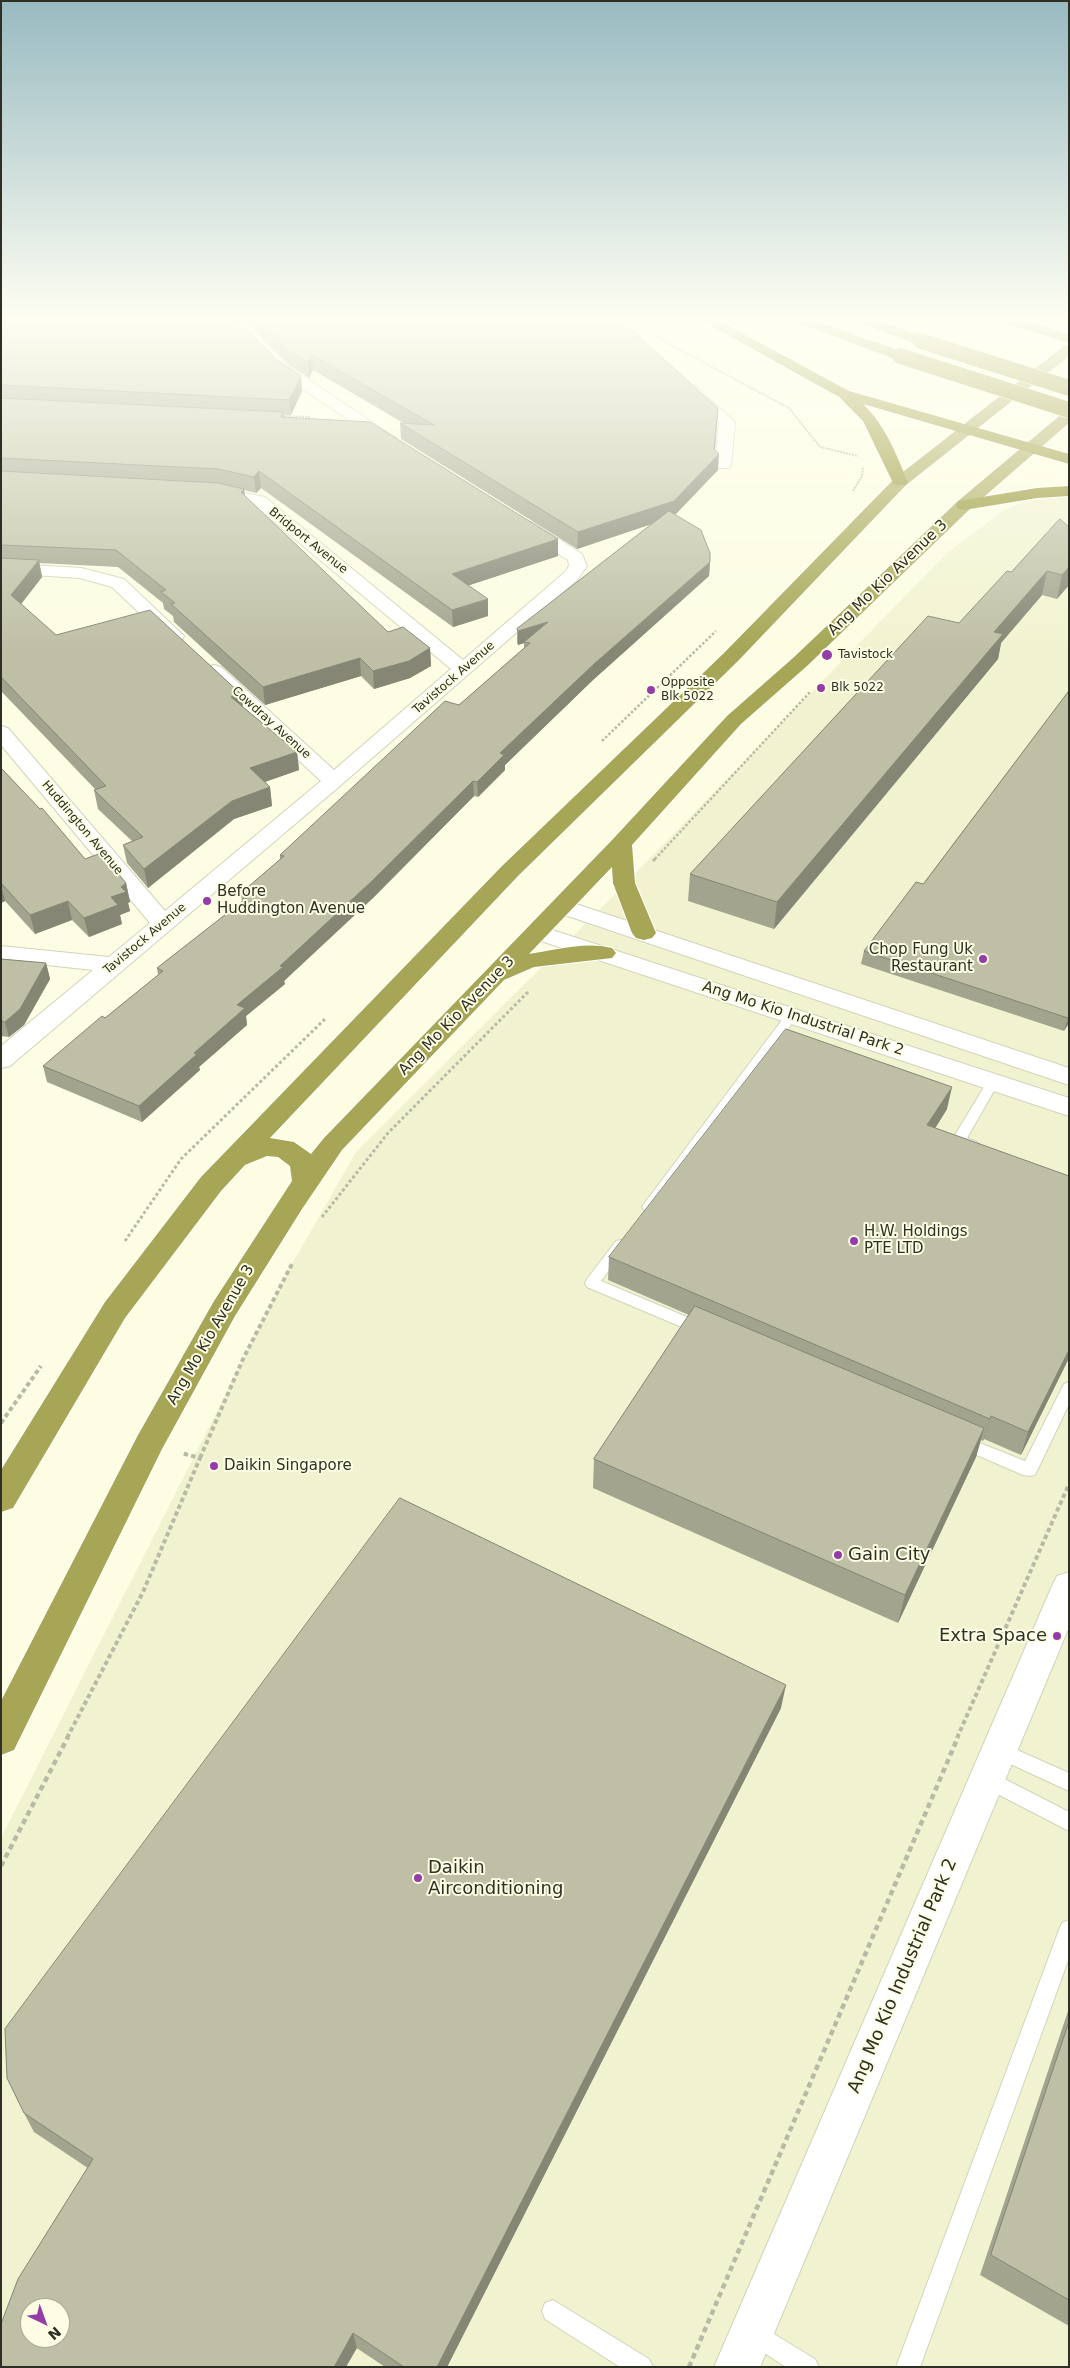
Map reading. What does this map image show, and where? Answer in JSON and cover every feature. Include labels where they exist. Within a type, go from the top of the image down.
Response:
[{"type":"highway","points":[[877,431],[900,482]]},
{"type":"highway","points":[[1,1499],[115,1310],[211,1184],[510,870],[731,657],[900,482],[965,431]]},
{"type":"highway","points":[[972,431],[1069,459]]},
{"type":"highway","name":"Ang Mo Kio Avenue 3","points":[[1,1738],[149,1444],[224,1309],[333,1144],[622,844],[734,720],[800,662],[964,505],[1051,431]]},
{"type":"highway","points":[[964,505],[1037,493],[1069,491]]},
{"type":"highway","points":[[622,844],[623,877],[629,898],[644,933]]},
{"type":"highway","points":[[494,978],[528,961],[566,955],[604,954]]},
{"type":"highway","points":[[234,1160],[264,1148],[284,1148],[303,1162],[306,1183]]},
{"type":"street","points":[[374,431],[406,451]]},
{"type":"street","points":[[723,465],[726,431]]},
{"type":"street","name":"Bridport Avenue","points":[[190,490],[220,492],[259,501],[464,670]]},
{"type":"street","name":"Tavistock Avenue","points":[[8,1054],[334,781],[571,576],[578,566],[576,558],[510,516]]},
{"type":"street","name":"Cowdray Avenue","points":[[1,568],[81,573],[118,583],[334,781]]},
{"type":"street","name":"Huddington Avenue","points":[[1,732],[164,924]]},
{"type":"street","name":"Ang Mo Kio Industrial Park 2","points":[[561,906],[1069,1076]]},
{"type":"street","name":"Ang Mo Kio Industrial Park 2","points":[[538,932],[1069,1107]]},
{"type":"street","points":[[1,953],[114,965]]},
{"type":"street","name":"Ang Mo Kio Industrial Park 2","points":[[744,2349],[1069,1586]]},
{"type":"lane","points":[[640,1219],[792,1015]]},
{"type":"lane","points":[[986,1150],[959,1140],[993,1082]]},
{"type":"lane","points":[[628,1235],[592,1283],[711,1334]]},
{"type":"lane","points":[[947,1435],[1029,1470],[1069,1388]]},
{"type":"lane","points":[[993,1765],[1069,1782]]},
{"type":"lane","points":[[993,1765],[1069,1822]]},
{"type":"lane","points":[[908,2367],[1069,1930]]},
{"type":"lane","points":[[553,2311],[641,2367]]},
{"type":"lane","points":[[744,2349],[806,2367]]},
{"type":"path","points":[[807,431],[820,447],[864,458]]},
{"type":"path","points":[[629,898],[644,896],[636,880],[810,692]]},
{"type":"path","points":[[318,1222],[388,1133],[534,986]]},
{"type":"path","points":[[1,1866],[143,1592],[243,1359],[293,1262]]},
{"type":"path","points":[[1,1423],[9,1412]]},
{"type":"path","points":[[149,1444],[200,1458]]},
{"type":"path","points":[[689,2367],[982,1680],[1069,1484]]},
{"type":"shaded area","points":[[1038,497],[1069,497],[1069,2367],[1,2367],[1,1838],[288,1271],[356,1152],[617,892],[948,552],[1006,509]]},
{"type":"building","points":[[1,431],[384,431],[558,539],[452,574],[488,599],[452,610],[259,471],[254,477],[218,469],[1,458]]},
{"type":"building","points":[[412,431],[716,431],[714,449],[719,454],[674,501],[578,532]]},
{"type":"building","points":[[1,471],[218,483],[244,489],[241,492],[388,632],[403,627],[430,648],[409,661],[373,671],[360,658],[263,687],[171,604],[175,603],[161,592],[166,590],[116,550],[1,545]]},
{"type":"building","points":[[669,511],[701,530],[710,553],[710,562],[593,665],[500,753],[504,755],[477,782],[473,781],[371,882],[280,966],[283,967],[237,1005],[245,1008],[194,1053],[197,1054],[139,1106],[43,1066],[102,1016],[105,1018],[163,971],[157,968],[249,896],[241,893],[284,856],[280,855],[445,701],[459,705],[530,643],[524,642],[548,622],[518,631],[517,629]]},
{"type":"building","points":[[1060,519],[1069,527],[1069,567],[1062,575],[1047,571],[994,632],[1003,634],[777,902],[690,874],[928,616],[959,623],[1007,571],[1011,572]]},
{"type":"building","points":[[1,558],[39,560],[11,595],[56,635],[150,610],[241,694],[231,697],[297,752],[250,768],[270,787],[232,801],[144,869],[123,845],[143,837],[94,790],[106,786],[1,677]]},
{"type":"building","points":[[1069,691],[1068,1018],[864,951],[916,882],[923,884]]},
{"type":"building","points":[[1,768],[40,809],[42,808],[85,859],[101,853],[126,883],[121,887],[126,892],[111,897],[118,905],[84,918],[68,901],[30,915],[1,883]]},
{"type":"building","points":[[1,959],[46,963],[20,1009],[5,1022],[1,1021]]},
{"type":"building","name":"H.W. Holdings PTE LTD","points":[[786,1029],[952,1087],[927,1125],[1069,1176],[1069,1350],[1028,1432],[991,1416],[990,1419],[609,1257]]},
{"type":"building","name":"Gain City","points":[[695,1306],[984,1428],[905,1595],[594,1459]]},
{"type":"building","name":"Daikin Airconditioning","points":[[400,1498],[786,1685],[437,2367],[404,2367],[353,2333],[334,2367],[1,2367],[1,2324],[18,2279],[93,2159],[24,2113],[7,2078],[5,2029]]},
{"type":"building","points":[[1069,2022],[1069,2300],[991,2255]]},
{"type":"place","name":"Tavistock","points":[[827,655]]},
{"type":"place","name":"Blk 5022","points":[[821,688]]},
{"type":"place","name":"Opposite Blk 5022","points":[[651,690]]},
{"type":"place","name":"Before Huddington Avenue","points":[[207,901]]},
{"type":"place","name":"Chop Fung Uk Restaurant","points":[[983,959]]},
{"type":"place","name":"H.W. Holdings PTE LTD","points":[[854,1241]]},
{"type":"place","name":"Daikin Singapore","points":[[214,1466]]},
{"type":"place","name":"Gain City","points":[[838,1555]]},
{"type":"place","name":"Extra Space","points":[[1057,1636]]},
{"type":"place","name":"Daikin Airconditioning","points":[[418,1878]]}]
